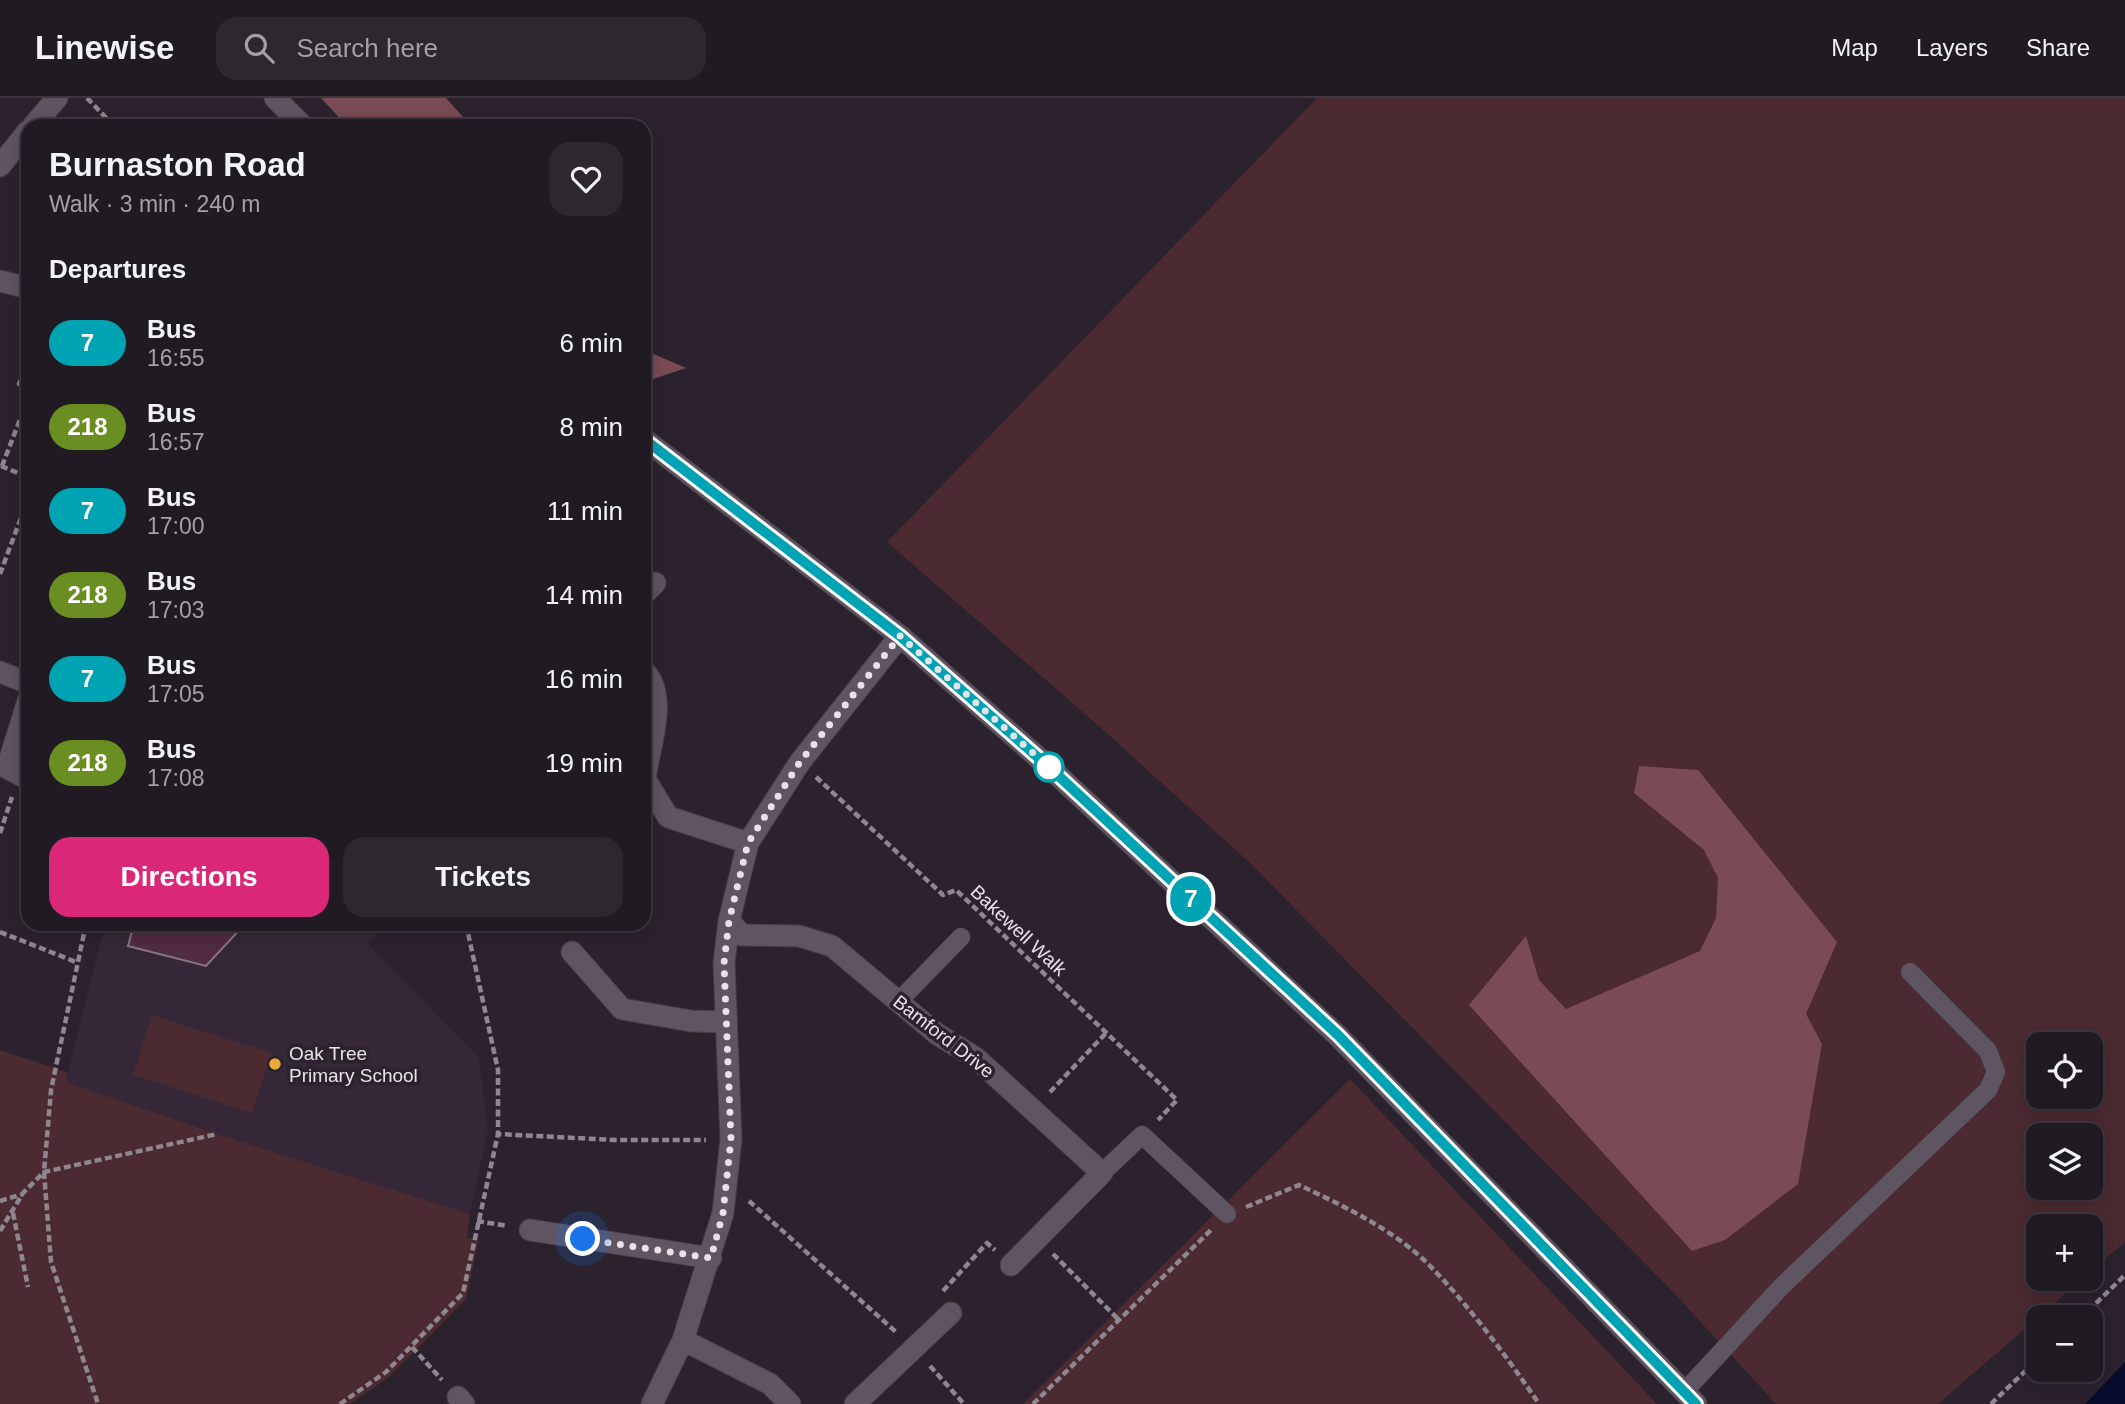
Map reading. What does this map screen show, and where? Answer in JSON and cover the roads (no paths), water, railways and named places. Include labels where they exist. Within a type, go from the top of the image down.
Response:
[{"type":"street","points":[[39,119],[57,98]]},
{"type":"street","points":[[275,98],[296,119]]},
{"type":"street","points":[[1,160],[21,139]]},
{"type":"street","points":[[0,281],[21,287]]},
{"type":"street","points":[[651,444],[900,636],[1050,768],[1338,1035],[1690,1398]]},
{"type":"street","points":[[652,1404],[683,1340],[711,1258],[727,1182],[731,1139],[724,963],[729,921],[748,843],[800,762],[900,636]]},
{"type":"street","points":[[0,672],[21,680]]},
{"type":"street","points":[[651,678],[659,705],[651,747]]},
{"type":"street","points":[[21,722],[6,768],[21,776]]},
{"type":"street","points":[[651,789],[668,817],[748,843]]},
{"type":"street","name":"Bamford Drive","points":[[729,921],[742,935],[799,936],[832,946],[937,1034],[976,1058],[1102,1174]]},
{"type":"street","points":[[572,952],[622,1009],[691,1021],[726,1022]]},
{"type":"street","points":[[1011,1265],[1102,1174]]},
{"type":"street","points":[[530,1230],[711,1258]]},
{"type":"street","points":[[855,1404],[951,1313]]},
{"type":"street","points":[[683,1340],[770,1384],[790,1404]]},
{"type":"lane","points":[[898,1002],[961,937]]},
{"type":"lane","points":[[1690,1398],[1782,1286],[1988,1090],[1996,1072],[1987,1051],[1910,972]]},
{"type":"lane","points":[[1102,1174],[1142,1135],[1227,1214]]},
{"type":"water","points":[[2125,1362],[2125,1404],[2085,1404]]},
{"type":"place","name":"Oak Tree Primary School","points":[[275,1064]]}]
